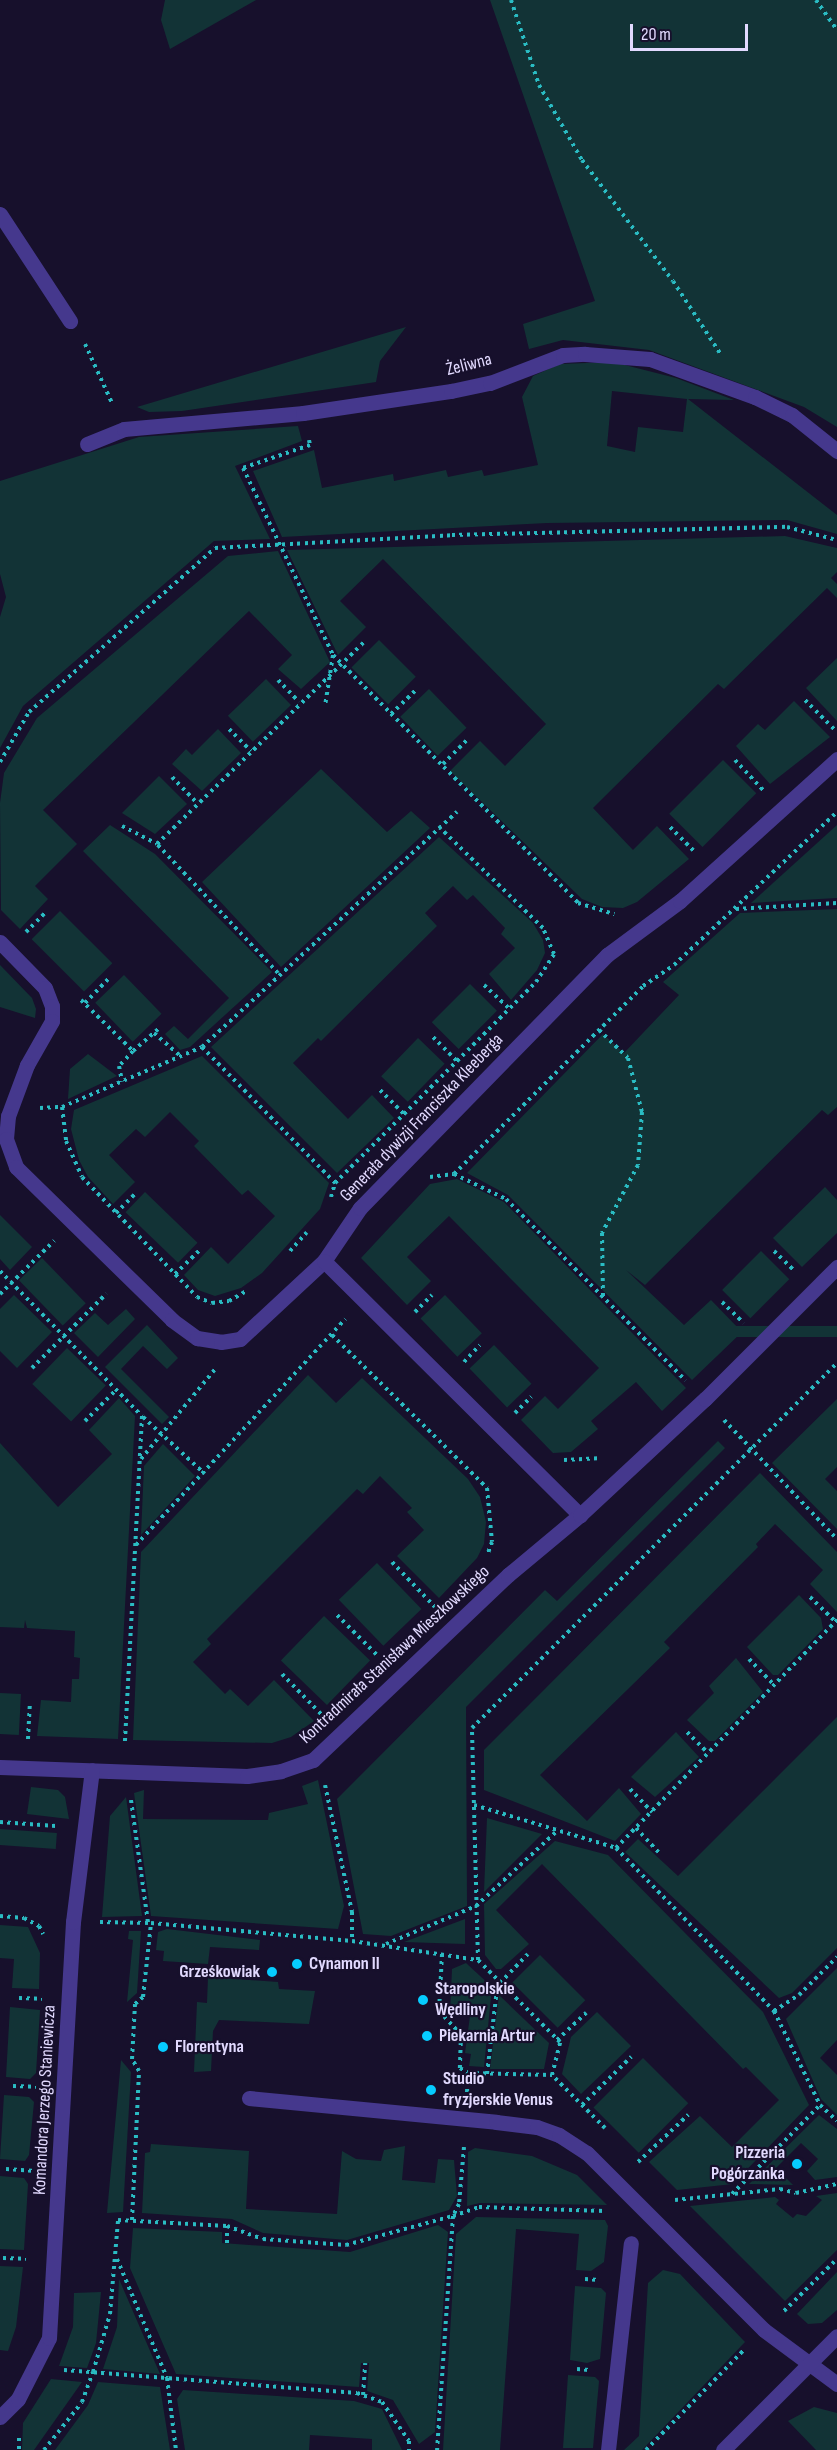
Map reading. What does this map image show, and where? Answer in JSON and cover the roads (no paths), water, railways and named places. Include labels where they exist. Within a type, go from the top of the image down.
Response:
[{"type":"street","points":[[0,214],[70,321]]},
{"type":"street","name":"Żeliwna","points":[[87,444],[124,429],[303,413],[451,391],[490,382],[563,355],[585,354],[650,359],[755,397],[792,415],[837,451]]},
{"type":"street","name":"Generała dywizji Franciszka Kleeberga","points":[[0,942],[45,988],[52,1006],[52,1021],[27,1065],[10,1109],[6,1139],[16,1167],[71,1224],[197,1338],[221,1342],[240,1339],[324,1261],[360,1208],[607,955],[680,901],[837,759]]},
{"type":"street","points":[[324,1261],[580,1515]]},
{"type":"street","name":"Kontradmirała Stanisława Mieszkowskiego","points":[[0,1767],[248,1776],[313,1760],[508,1575],[580,1515],[705,1399],[837,1267]]},
{"type":"street","name":"Komandora Jerzego Staniewicza","points":[[0,2417],[18,2399],[50,2338],[55,2287],[73,1922],[92,1770]]},
{"type":"street","points":[[249,2098],[466,2118],[537,2127],[559,2135],[587,2153],[764,2330],[837,2384]]},
{"type":"street","points":[[608,2450],[631,2243]]},
{"type":"street","points":[[723,2450],[837,2336]]},
{"type":"place","name":"Cynamon II","points":[[297,1964]]},
{"type":"place","name":"Grześkowiak","points":[[272,1972]]},
{"type":"place","name":"Staropolskie Wędliny","points":[[423,2000]]},
{"type":"place","name":"Piekarnia Artur","points":[[427,2036]]},
{"type":"place","name":"Florentyna","points":[[163,2047]]},
{"type":"place","name":"Studio fryzjerskie Venus","points":[[431,2090]]},
{"type":"place","name":"Pizzeria Pogórzanka","points":[[797,2164]]}]
